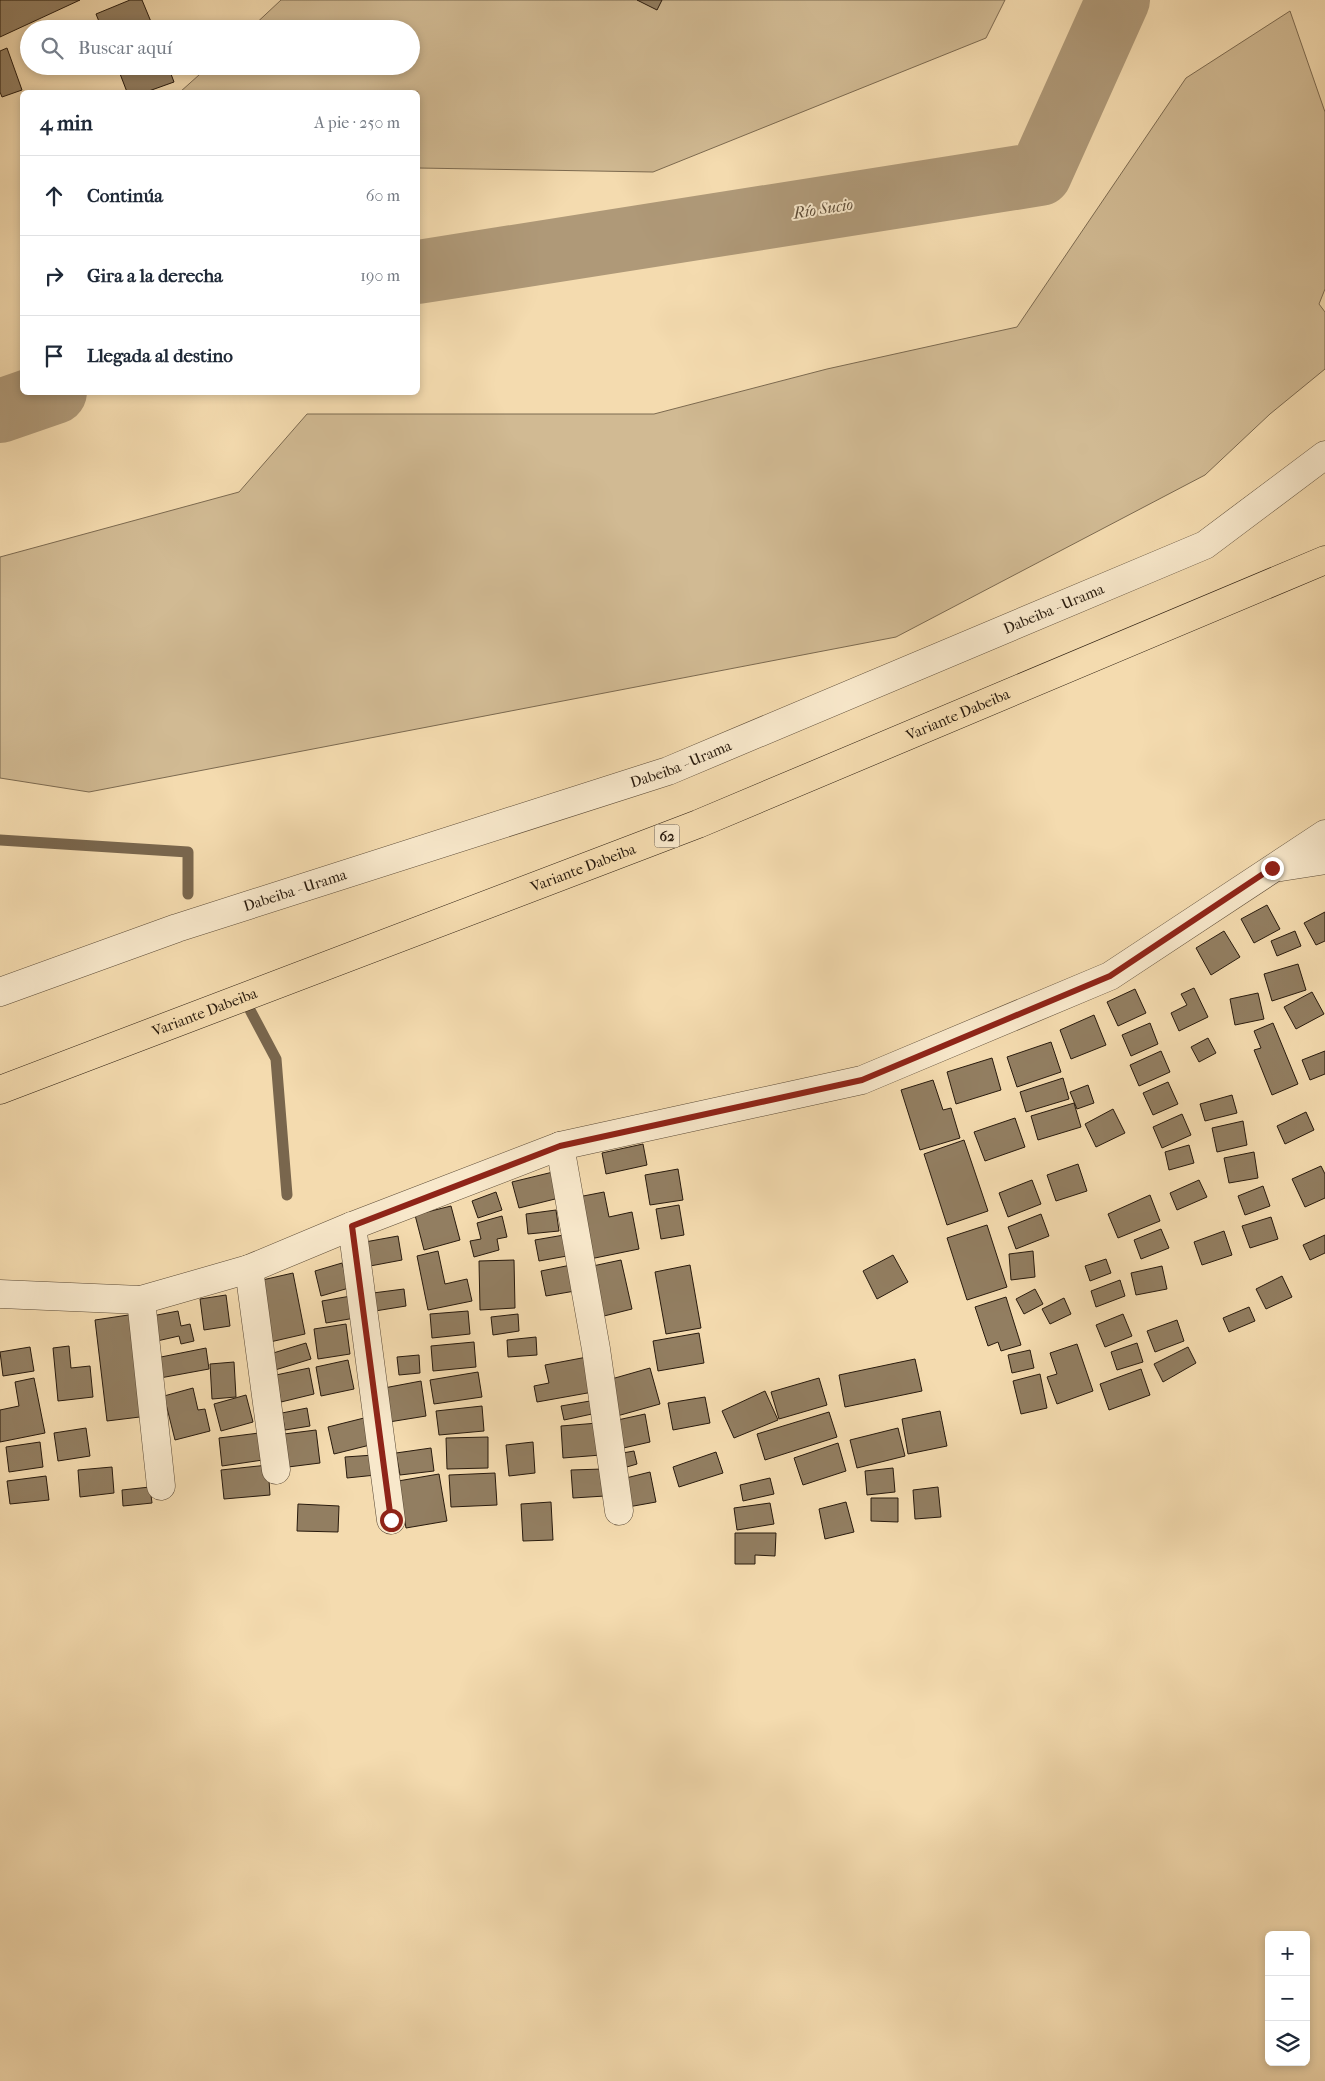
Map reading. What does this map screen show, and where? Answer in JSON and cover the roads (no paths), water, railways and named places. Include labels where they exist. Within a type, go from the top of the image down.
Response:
[{"type":"highway","name":"Variante Dabeiba","points":[[0,1090],[698,824],[1325,560]]},
{"type":"street","name":"Dabeiba - Urama","points":[[0,992],[177,928],[668,771],[1205,545],[1325,455]]},
{"type":"street","points":[[0,1294],[141,1300],[249,1269],[352,1226],[560,1146],[862,1080],[1110,976],[1325,834]]},
{"type":"street","points":[[1272,868],[1325,860]]},
{"type":"street","points":[[560,1146],[596,1349],[619,1512]]},
{"type":"street","points":[[352,1226],[391,1520]]},
{"type":"street","points":[[249,1269],[276,1470]]},
{"type":"street","points":[[141,1300],[161,1486]]},
{"type":"waterway","name":"Río Sucio","points":[[420,272],[1040,174],[1118,0]]},
{"type":"waterway","name":"Río Sucio","points":[[0,411],[46,395]]},
{"type":"waterway","points":[[0,840],[188,852],[188,894]]},
{"type":"waterway","points":[[250,1010],[276,1059],[287,1195]]}]
